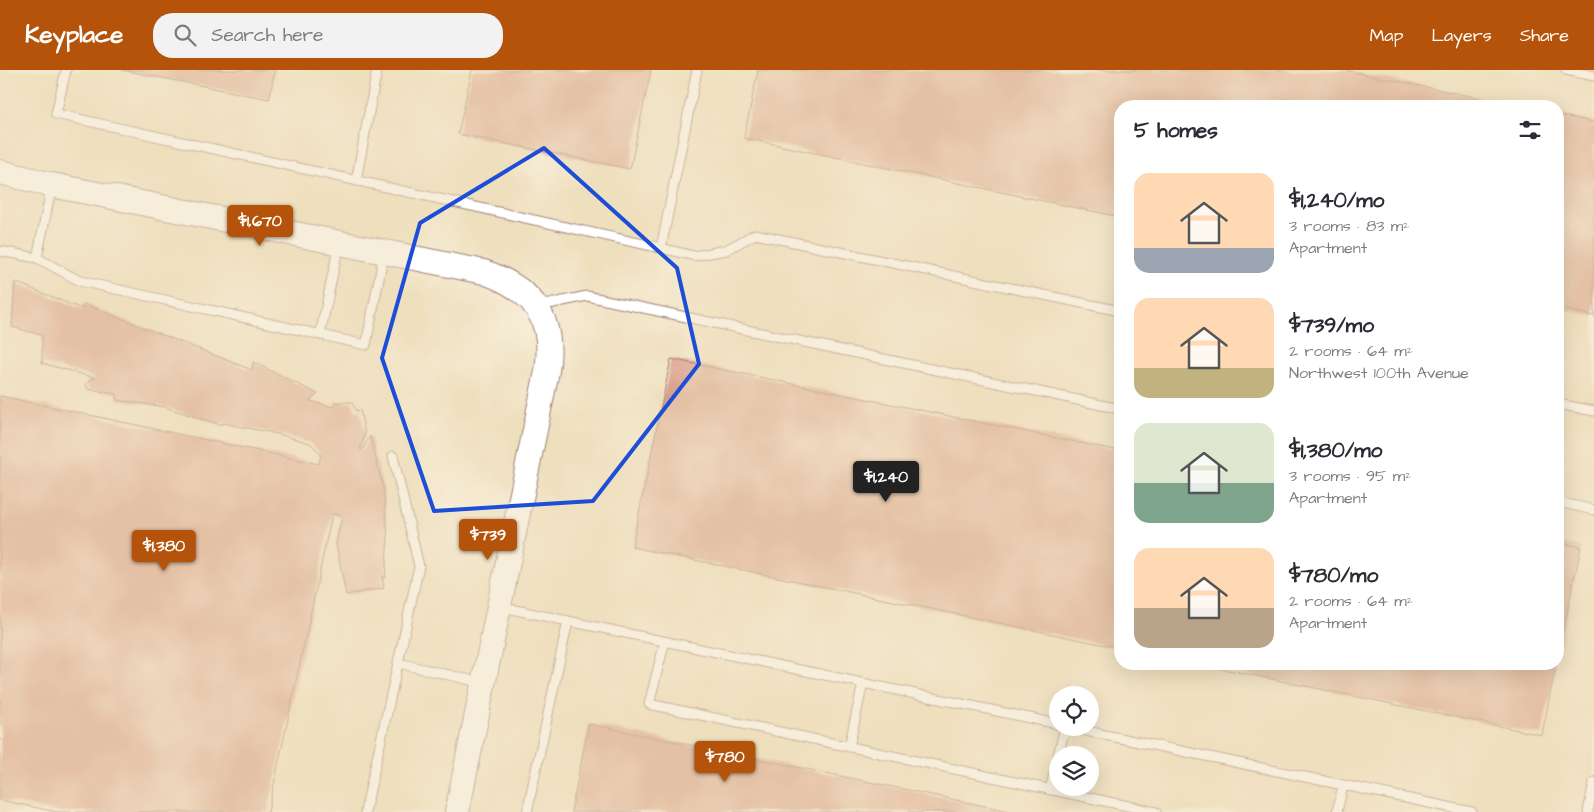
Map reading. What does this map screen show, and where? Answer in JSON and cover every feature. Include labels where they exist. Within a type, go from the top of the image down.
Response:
[{"type":"street","points":[[0,172],[52,185],[484,272],[517,286],[536,307],[547,333],[549,353],[457,812]]},
{"type":"lane","points":[[66,70],[56,114],[694,256],[726,250],[755,234],[1114,310]]},
{"type":"lane","points":[[356,181],[377,70]]},
{"type":"lane","points":[[661,248],[698,70]]},
{"type":"lane","points":[[1566,70],[1594,76]]},
{"type":"lane","points":[[37,258],[52,185]]},
{"type":"lane","points":[[320,335],[339,243]]},
{"type":"lane","points":[[0,251],[37,258],[80,281],[366,345],[384,252]]},
{"type":"lane","points":[[536,307],[587,296],[1114,408]]},
{"type":"lane","points":[[1564,405],[1594,411]]},
{"type":"lane","points":[[365,812],[418,566],[393,456]]},
{"type":"lane","points":[[1564,503],[1594,510]]},
{"type":"lane","points":[[498,606],[1049,722]]},
{"type":"lane","points":[[527,812],[568,621]]},
{"type":"lane","points":[[665,641],[649,704],[1049,790]]},
{"type":"lane","points":[[398,663],[483,683]]},
{"type":"lane","points":[[849,747],[863,684]]},
{"type":"lane","points":[[1099,734],[1472,812]]},
{"type":"lane","points":[[1588,812],[1594,782]]},
{"type":"lane","points":[[1337,812],[1343,785]]},
{"type":"lane","points":[[1079,796],[1156,812]]},
{"type":"highlighted area","points":[[544,148],[677,268],[699,364],[593,501],[434,511],[382,358],[420,223]]},
{"type":"building","points":[[122,70],[275,70],[269,99]]},
{"type":"building","points":[[472,70],[651,70],[630,169],[458,134]]},
{"type":"building","points":[[758,70],[1344,70],[1489,100],[1114,100],[1114,216],[744,138]]},
{"type":"building","points":[[1564,116],[1594,122],[1594,316],[1564,309]]},
{"type":"building","points":[[15,282],[82,309],[84,304],[252,370],[253,362],[318,394],[309,401],[334,407],[335,402],[352,402],[356,411],[360,410],[365,434],[360,449],[362,450],[370,436],[383,487],[388,536],[385,578],[382,576],[384,588],[346,595],[336,544],[342,516],[332,514],[268,812],[57,812],[0,800],[0,396],[319,464],[321,454],[310,443],[278,434],[222,423],[221,425],[165,407],[117,400],[116,394],[88,389],[86,385],[89,380],[95,378],[42,363],[42,335],[12,327]]},
{"type":"building","points":[[671,359],[1114,450],[1114,647],[632,547]]},
{"type":"building","points":[[1564,543],[1581,547],[1564,626]]},
{"type":"building","points":[[1228,670],[1555,670],[1542,735]]},
{"type":"building","points":[[589,724],[1009,811],[1009,812],[571,812]]}]
